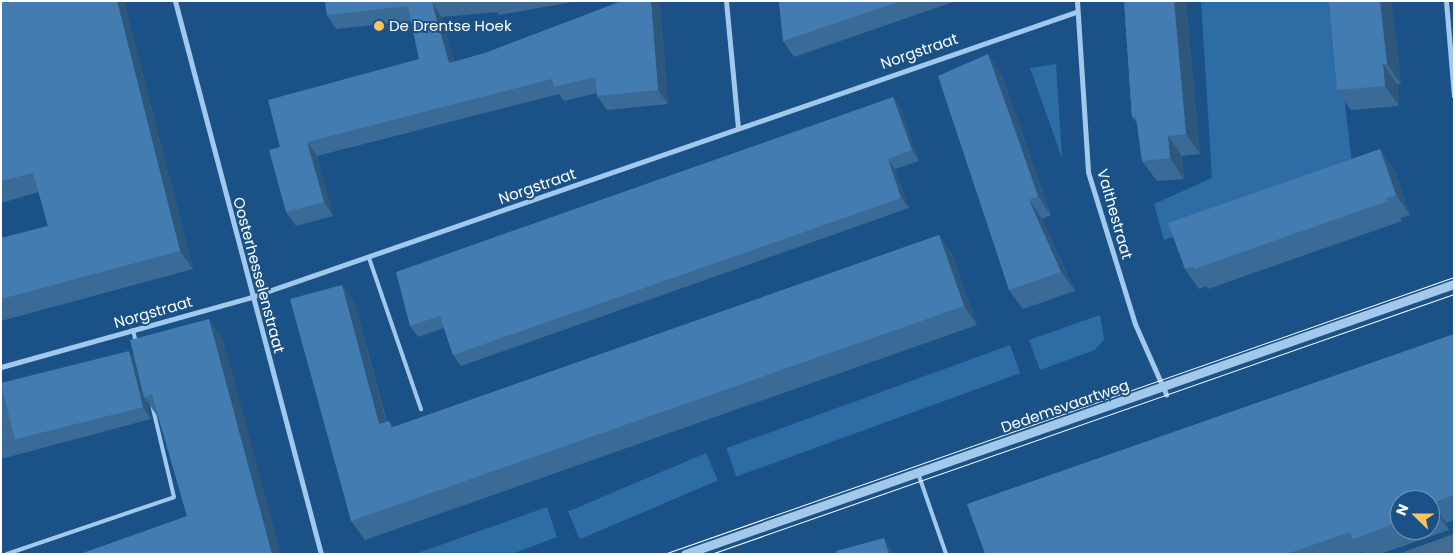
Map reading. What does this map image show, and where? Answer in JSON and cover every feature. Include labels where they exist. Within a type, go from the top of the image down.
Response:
[{"type":"street","name":"Oosterhesselenstraat","points":[[175,1],[251,297],[321,554]]},
{"type":"street","points":[[726,1],[738,128]]},
{"type":"street","name":"Valthestraat","points":[[1077,1],[1076,12],[1088,172],[1135,324],[1164,390]]},
{"type":"street","points":[[1446,1],[1454,96]]},
{"type":"street","name":"Norgstraat","points":[[1,367],[251,297],[1076,12]]},
{"type":"street","name":"Dedemsvaartweg","points":[[685,554],[917,472],[1164,390],[1454,284]]},
{"type":"lane","points":[[368,258],[421,410]]},
{"type":"lane","points":[[133,330],[138,349]]},
{"type":"lane","points":[[7,554],[174,497],[149,395]]},
{"type":"lane","points":[[917,472],[946,554]]},
{"type":"shaded area","points":[[1201,1],[1333,1],[1353,172],[1164,240],[1154,204],[1212,178]]},
{"type":"shaded area","points":[[1056,64],[1062,158],[1030,68]]},
{"type":"shaded area","points":[[1100,315],[1104,339],[1095,350],[1040,370],[1029,340]]},
{"type":"shaded area","points":[[1010,345],[1020,373],[736,476],[726,448]]},
{"type":"shaded area","points":[[706,453],[718,481],[580,539],[568,512]]},
{"type":"shaded area","points":[[547,507],[557,537],[512,554],[415,554]]},
{"type":"shaded area","points":[[1454,534],[1454,554],[1398,554],[1440,540]]},
{"type":"building","points":[[1,1],[117,1],[180,251],[1,299],[1,238],[48,226],[33,173],[1,181]]},
{"type":"building","points":[[325,1],[451,1],[432,3],[449,63],[485,53],[622,1],[651,1],[658,90],[597,96],[595,77],[554,87],[552,79],[307,142],[324,202],[286,212],[269,150],[280,147],[268,100],[419,59],[408,6],[327,15]]},
{"type":"building","points":[[779,1],[901,1],[783,41]]},
{"type":"building","points":[[1124,1],[1174,1],[1186,134],[1168,136],[1170,158],[1142,161],[1136,117],[1132,117]]},
{"type":"building","points":[[1329,1],[1380,1],[1387,64],[1383,64],[1385,86],[1337,90]]},
{"type":"building","points":[[988,54],[1038,196],[1029,200],[1061,272],[1009,290],[938,76]]},
{"type":"building","points":[[893,97],[912,150],[888,159],[901,198],[453,355],[440,316],[410,326],[396,272]]},
{"type":"building","points":[[1380,149],[1396,195],[1386,198],[1388,201],[1194,269],[1193,266],[1185,269],[1168,223]]},
{"type":"building","points":[[939,235],[964,306],[351,521],[290,299],[342,285],[379,424],[389,421],[391,428]]},
{"type":"building","points":[[209,319],[272,554],[80,554],[187,516],[152,394],[144,397],[130,340]]},
{"type":"building","points":[[1454,334],[1454,495],[1440,500],[1440,490],[1390,490],[1390,526],[1353,539],[1350,532],[1287,554],[985,554],[967,504]]},
{"type":"building","points":[[129,351],[143,407],[15,439],[1,383]]},
{"type":"building","points":[[884,538],[889,554],[837,554],[836,551]]},
{"type":"tram line","points":[[664,554],[1454,277]]},
{"type":"tram line","points":[[711,554],[1454,294]]},
{"type":"place","name":"De Drentse Hoek","points":[[379,26]]}]
